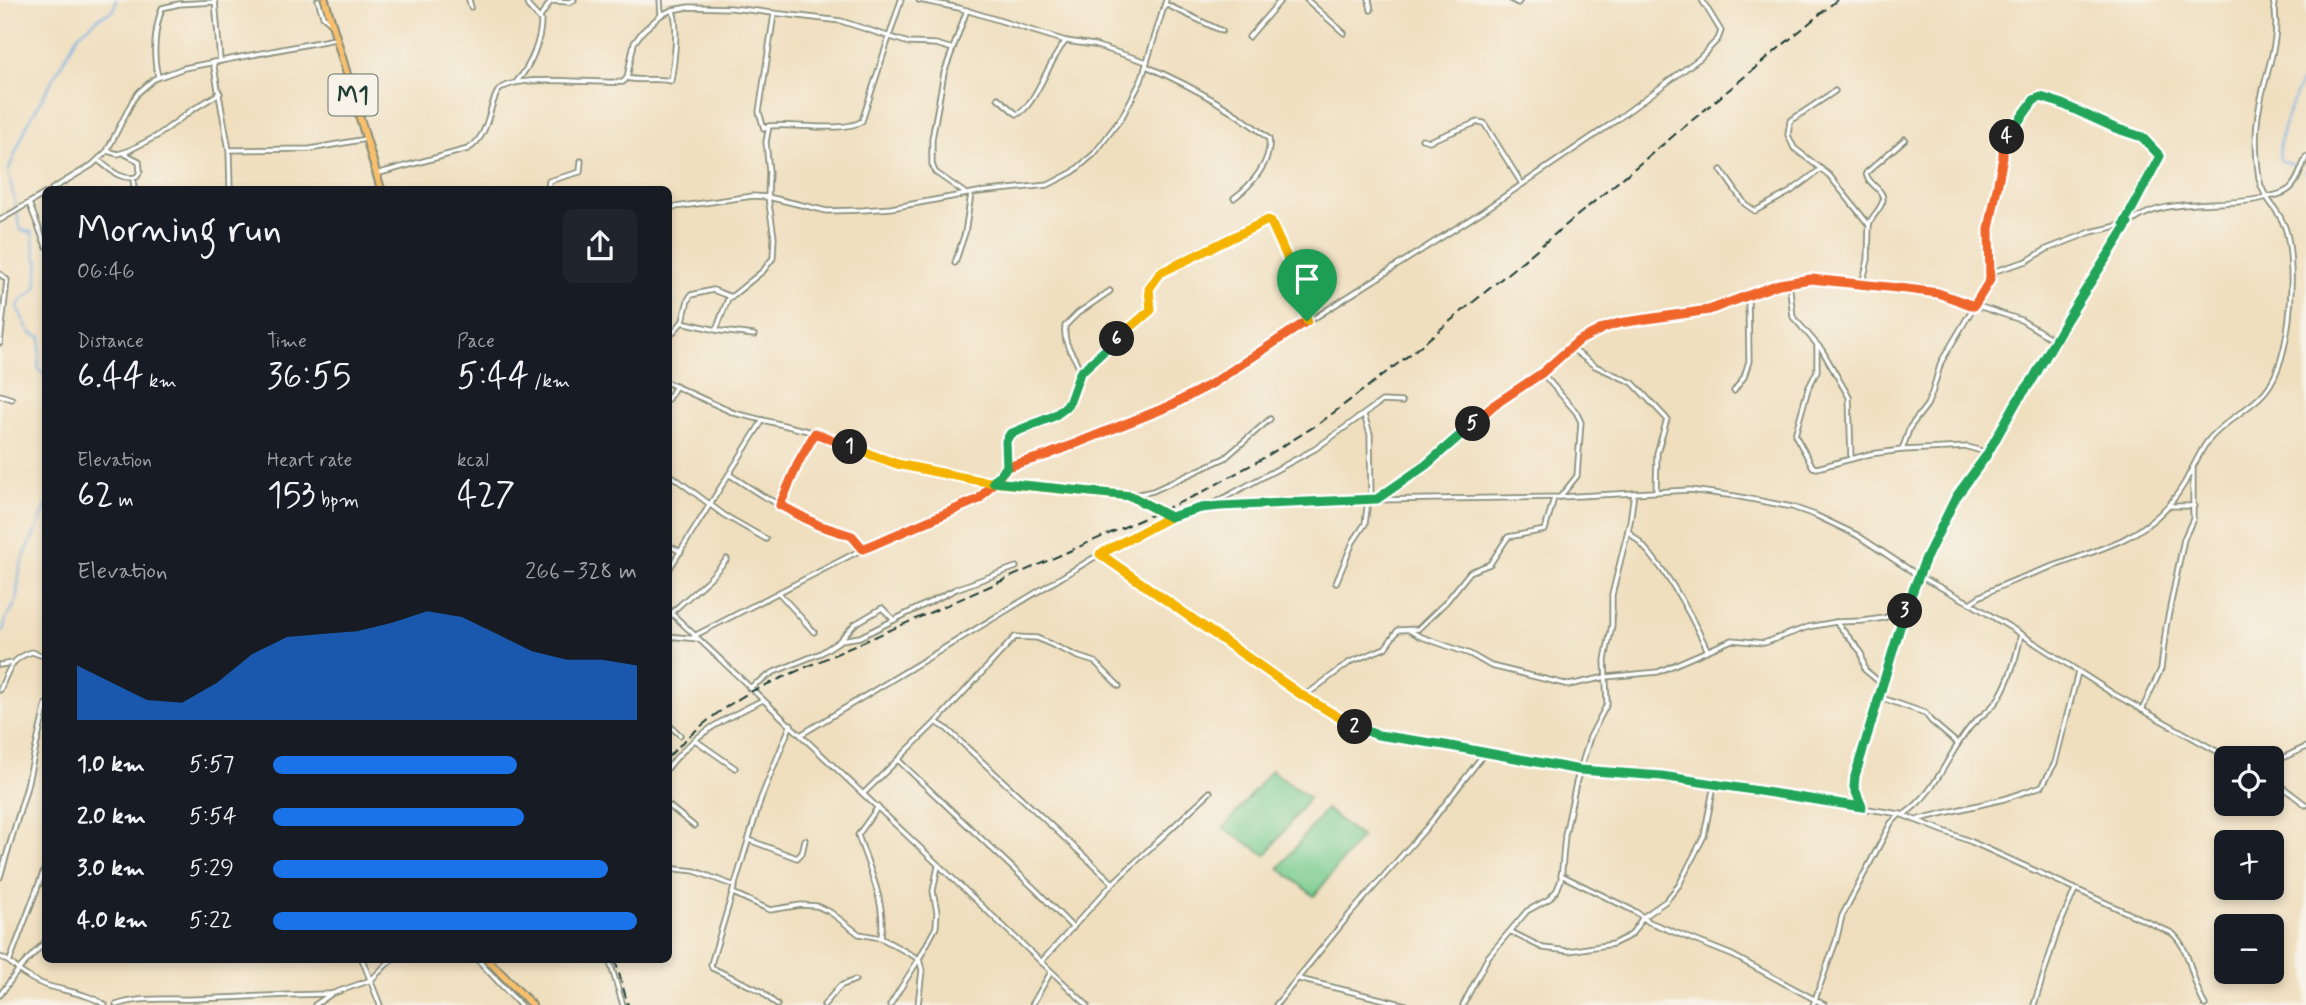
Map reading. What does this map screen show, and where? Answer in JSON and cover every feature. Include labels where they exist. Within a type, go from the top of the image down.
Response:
[{"type":"main road","name":"M1","points":[[325,0],[380,186]]},
{"type":"main road","points":[[491,963],[532,1005]]},
{"type":"street","points":[[318,0],[323,16],[331,23]]},
{"type":"street","points":[[469,0],[471,7]]},
{"type":"street","points":[[526,0],[528,6],[540,17]]},
{"type":"street","points":[[517,81],[528,66],[540,34],[540,17],[551,1],[574,0]]},
{"type":"street","points":[[660,0],[661,15]]},
{"type":"street","points":[[767,128],[857,125],[862,121],[901,0]]},
{"type":"street","points":[[919,0],[967,10],[1066,41],[1086,43],[1146,64],[1196,90],[1241,118],[1270,142],[1258,173],[1234,198]]},
{"type":"street","points":[[1249,37],[1281,0]]},
{"type":"street","points":[[1307,0],[1344,33]]},
{"type":"street","points":[[1369,0],[1371,10]]},
{"type":"street","points":[[1512,0],[1518,3],[1520,0]]},
{"type":"street","points":[[672,636],[696,638],[863,549],[979,499],[1007,467],[1047,455],[1161,410],[1213,383],[1522,184],[1611,124],[1708,50],[1718,40],[1721,31],[1702,0]]},
{"type":"street","points":[[1970,603],[1997,587],[2123,539],[2147,525],[2168,506],[2210,439],[2263,394],[2274,375],[2282,352],[2292,292],[2285,225],[2277,209],[2266,198],[2259,180],[2258,118],[2277,24],[2273,0]]},
{"type":"street","points":[[158,76],[155,50],[162,8],[215,1],[220,61]]},
{"type":"street","points":[[672,207],[753,196],[841,211],[891,208],[969,194],[1048,185],[1073,172],[1094,154],[1117,125],[1133,97],[1146,64],[1165,2],[1222,31]]},
{"type":"street","points":[[376,174],[474,146],[489,121],[498,91],[517,81],[623,82],[627,78],[634,43],[661,15],[672,10],[700,7],[841,21],[909,43],[936,44],[953,49]]},
{"type":"street","points":[[627,78],[660,78],[671,81],[675,27],[672,10]]},
{"type":"street","points":[[967,10],[944,73],[932,139],[932,164],[940,176],[969,194]]},
{"type":"street","points":[[716,330],[729,296],[763,271],[773,258],[775,237],[768,197],[767,128],[759,112],[774,14]]},
{"type":"street","points":[[57,186],[98,160],[107,151],[139,92],[158,76],[184,68],[335,38]]},
{"type":"street","points":[[998,97],[1014,112],[1023,112],[1056,51],[1066,41]]},
{"type":"street","points":[[213,62],[229,150],[230,186]]},
{"type":"street","points":[[1835,91],[1790,121],[1787,127],[1789,141],[1794,148],[1822,169],[1869,225]]},
{"type":"street","points":[[123,153],[157,136],[182,116],[220,93]]},
{"type":"street","points":[[1862,807],[1854,787],[1855,776],[1906,609],[1919,576],[1956,497],[1989,453],[2017,401],[2126,224],[2159,161],[2159,153],[2142,137],[2060,103],[2037,98],[2003,144],[2003,157],[1989,229],[1990,280]]},
{"type":"street","points":[[1422,139],[1429,141],[1483,122],[1522,184]]},
{"type":"street","points":[[229,150],[310,149],[366,139]]},
{"type":"street","points":[[1862,284],[1868,260],[1869,225],[1882,203],[1881,193],[1867,180],[1866,173],[1905,139]]},
{"type":"street","points":[[98,160],[120,176],[133,178],[139,175],[139,161],[123,153],[107,151]]},
{"type":"street","points":[[1902,450],[1910,427],[1927,405],[1941,362],[1998,269],[2027,261],[2047,249],[2091,232],[2126,224],[2152,209],[2244,202],[2282,193],[2291,188],[2306,157]]},
{"type":"street","points":[[548,186],[549,181],[580,172],[581,161]]},
{"type":"street","points":[[1721,170],[1745,204],[1755,211],[1790,192],[1822,169]]},
{"type":"street","points":[[133,178],[134,186]]},
{"type":"street","points":[[955,263],[965,233],[969,194]]},
{"type":"street","points":[[0,220],[42,195]]},
{"type":"street","points":[[29,203],[42,236]]},
{"type":"street","points":[[1080,373],[1151,310],[1149,289],[1160,273],[1265,220],[1271,222],[1295,275],[1307,321]]},
{"type":"street","points":[[0,274],[7,280],[0,340]]},
{"type":"street","points":[[1377,499],[1426,465],[1494,405],[1542,373],[1585,337],[1619,323],[1709,310],[1789,281],[1811,279],[1938,293],[2021,320],[2054,340]]},
{"type":"street","points":[[1789,281],[1793,317],[1822,350],[1849,397],[1851,458]]},
{"type":"street","points":[[672,333],[682,322],[691,295],[713,290],[729,296]]},
{"type":"street","points":[[1007,467],[1007,438],[1010,434],[1054,416],[1070,401],[1080,373],[1079,365],[1068,349],[1065,326],[1078,313],[1110,291]]},
{"type":"street","points":[[1734,391],[1748,369],[1748,296]]},
{"type":"street","points":[[682,322],[754,335]]},
{"type":"street","points":[[1817,345],[1817,371],[1808,389],[1795,432],[1815,468],[1851,458],[1902,450],[1968,447],[1989,453]]},
{"type":"street","points":[[1571,348],[1595,366],[1633,383],[1667,419],[1657,453],[1656,492]]},
{"type":"street","points":[[1542,373],[1576,412],[1581,422],[1577,476],[1560,497]]},
{"type":"street","points":[[672,384],[726,410],[815,433],[897,464],[993,482],[1131,496],[1153,491],[1225,458],[1270,419]]},
{"type":"street","points":[[672,392],[676,386]]},
{"type":"street","points":[[0,395],[12,399]]},
{"type":"street","points":[[1208,508],[1213,502],[1315,449],[1382,401],[1402,402]]},
{"type":"street","points":[[1336,583],[1353,542],[1365,524],[1369,500],[1370,434],[1364,415]]},
{"type":"street","points":[[672,565],[763,420]]},
{"type":"street","points":[[780,505],[799,461],[815,433]]},
{"type":"street","points":[[2142,710],[2160,674],[2166,627],[2184,539],[2193,519],[2193,466]]},
{"type":"street","points":[[730,475],[818,525],[852,536],[863,549]]},
{"type":"street","points":[[672,476],[710,505],[766,539]]},
{"type":"street","points":[[802,734],[1100,554],[1170,517],[1208,508],[1377,499],[1560,497],[1707,491],[1792,507],[1857,535],[1919,576],[2021,634],[2112,694],[2214,750]]},
{"type":"street","points":[[1463,1005],[1488,957],[1527,911],[1549,899],[1557,891],[1570,806],[1590,737],[1606,704],[1605,660],[1612,625],[1612,596],[1634,493]]},
{"type":"street","points":[[1131,496],[1170,517]]},
{"type":"street","points":[[1300,694],[1310,692],[1354,659],[1385,648],[1398,630],[1418,629],[1446,602],[1470,572],[1490,564],[1508,537],[1545,530],[1554,497]]},
{"type":"street","points":[[2168,506],[2194,506]]},
{"type":"street","points":[[1628,531],[1659,565],[1707,649]]},
{"type":"street","points":[[672,547],[681,552]]},
{"type":"street","points":[[1100,554],[1300,694],[1368,733],[1580,770],[1662,776],[1862,807],[1917,820],[2142,918],[2176,937],[2185,951],[2195,986],[2205,1005]]},
{"type":"street","points":[[672,612],[727,559]]},
{"type":"street","points":[[838,642],[860,637],[956,589],[1016,567]]},
{"type":"street","points":[[779,593],[814,632]]},
{"type":"street","points":[[749,688],[774,672],[821,653],[838,642],[853,625],[882,608],[894,620]]},
{"type":"street","points":[[1409,630],[1470,654],[1491,666],[1562,684],[1658,672],[1732,640],[1764,643],[1808,627],[1884,618],[1906,609]]},
{"type":"street","points":[[672,616],[802,734],[1087,1005]]},
{"type":"street","points":[[1836,622],[1861,653],[1866,670],[1883,685]]},
{"type":"street","points":[[1814,1003],[1842,916],[1891,823],[1917,805],[1936,784],[1970,727],[1999,698],[2017,653],[2021,634]]},
{"type":"street","points":[[864,793],[936,722],[1015,636],[1037,638],[1095,662],[1119,686]]},
{"type":"street","points":[[0,665],[11,663],[32,652],[42,656]]},
{"type":"street","points":[[0,690],[11,663]]},
{"type":"street","points":[[1917,820],[2026,793],[2042,786],[2055,763],[2078,671]]},
{"type":"street","points":[[1879,696],[1925,713],[1958,744]]},
{"type":"street","points":[[672,763],[685,747],[718,722],[763,700]]},
{"type":"street","points":[[0,877],[26,790],[42,722]]},
{"type":"street","points":[[936,722],[1113,883]]},
{"type":"street","points":[[777,1005],[761,991],[711,967],[769,773],[791,724]]},
{"type":"street","points":[[672,728],[680,735]]},
{"type":"street","points":[[695,740],[735,768]]},
{"type":"street","points":[[2284,757],[2306,747]]},
{"type":"street","points":[[1276,1005],[1485,753]]},
{"type":"street","points":[[898,760],[1073,928]]},
{"type":"street","points":[[1511,932],[1546,949],[1581,950],[1613,944],[1633,933],[1643,917],[1674,892],[1697,852],[1708,823],[1714,785]]},
{"type":"street","points":[[2284,788],[2306,805]]},
{"type":"street","points":[[1041,962],[1113,883],[1210,792]]},
{"type":"street","points":[[878,807],[858,835],[880,899],[883,925],[881,938]]},
{"type":"street","points":[[672,808],[694,826]]},
{"type":"street","points":[[1886,811],[1891,823]]},
{"type":"street","points":[[749,840],[797,858],[802,853],[805,840]]},
{"type":"street","points":[[890,1005],[936,927],[933,886],[938,866]]},
{"type":"street","points":[[672,869],[695,872],[735,886]]},
{"type":"street","points":[[1561,875],[1659,926],[1732,955],[1814,1003],[1825,1005]]},
{"type":"street","points":[[10,960],[42,876]]},
{"type":"street","points":[[2034,1005],[2058,929],[2075,890]]},
{"type":"street","points":[[733,892],[770,910],[801,905],[817,906],[830,912],[859,934],[881,938],[919,959],[922,970],[918,1005]]},
{"type":"street","points":[[0,995],[42,944]]},
{"type":"street","points":[[0,957],[10,960],[27,977],[93,998],[105,1005]]},
{"type":"street","points":[[364,963],[380,1005]]},
{"type":"street","points":[[315,1005],[331,994],[371,980],[388,963]]},
{"type":"street","points":[[481,963],[520,1005]]},
{"type":"street","points":[[610,963],[623,1005]]},
{"type":"street","points":[[1032,1005],[1051,972]]},
{"type":"street","points":[[1299,979],[1406,1005]]},
{"type":"street","points":[[824,1005],[840,986],[855,980]]},
{"type":"street","points":[[116,1005],[134,1000],[331,994]]},
{"type":"green space","points":[[1271,770],[1309,798],[1266,855],[1224,828]]},
{"type":"green space","points":[[1326,809],[1361,837],[1314,896],[1279,868]]},
{"type":"waterway","points":[[42,372],[38,368],[41,337],[30,333],[17,307],[36,289],[39,261],[36,260],[32,232],[21,230],[8,171],[27,125],[78,35],[100,17],[114,10],[116,0]]},
{"type":"waterway","points":[[2299,167],[2280,160],[2280,148],[2281,136],[2306,66]]},
{"type":"waterway","points":[[0,633],[4,631],[5,620],[15,605],[22,563],[42,516]]},
{"type":"railway","points":[[672,753],[708,721],[752,691],[1199,494],[1320,423],[1413,352],[1837,0]]},
{"type":"railway","points":[[616,963],[628,1005]]},
{"type":"route","points":[[1307,321],[1213,383],[1170,406],[1047,455],[1007,467],[993,482],[982,497],[979,499],[863,549],[852,536],[818,525],[780,505],[799,461],[815,433],[897,464],[981,481],[993,482],[1007,484],[1052,488],[1101,492],[1131,496],[1170,517],[1100,554],[1300,694],[1368,733],[1580,770],[1662,776],[1862,807],[1854,787],[1859,758],[1894,654],[1905,612],[1925,560],[1956,497],[1986,456],[2054,340],[2128,224],[2124,224],[2160,156],[2142,137],[2126,133],[2060,103],[2037,98],[2003,144],[2003,157],[1989,229],[1990,280],[1974,306],[1938,293],[1798,279],[1709,310],[1619,323],[1578,341],[1542,373],[1494,405],[1426,465],[1377,499],[1220,506],[1201,508],[1170,517],[1159,512],[1131,496],[1113,494],[1101,492],[993,482],[1007,467],[1006,441],[1010,434],[1054,416],[1065,408],[1080,373],[1151,310],[1149,289],[1163,271],[1265,220],[1270,220],[1295,275],[1307,321]]}]
